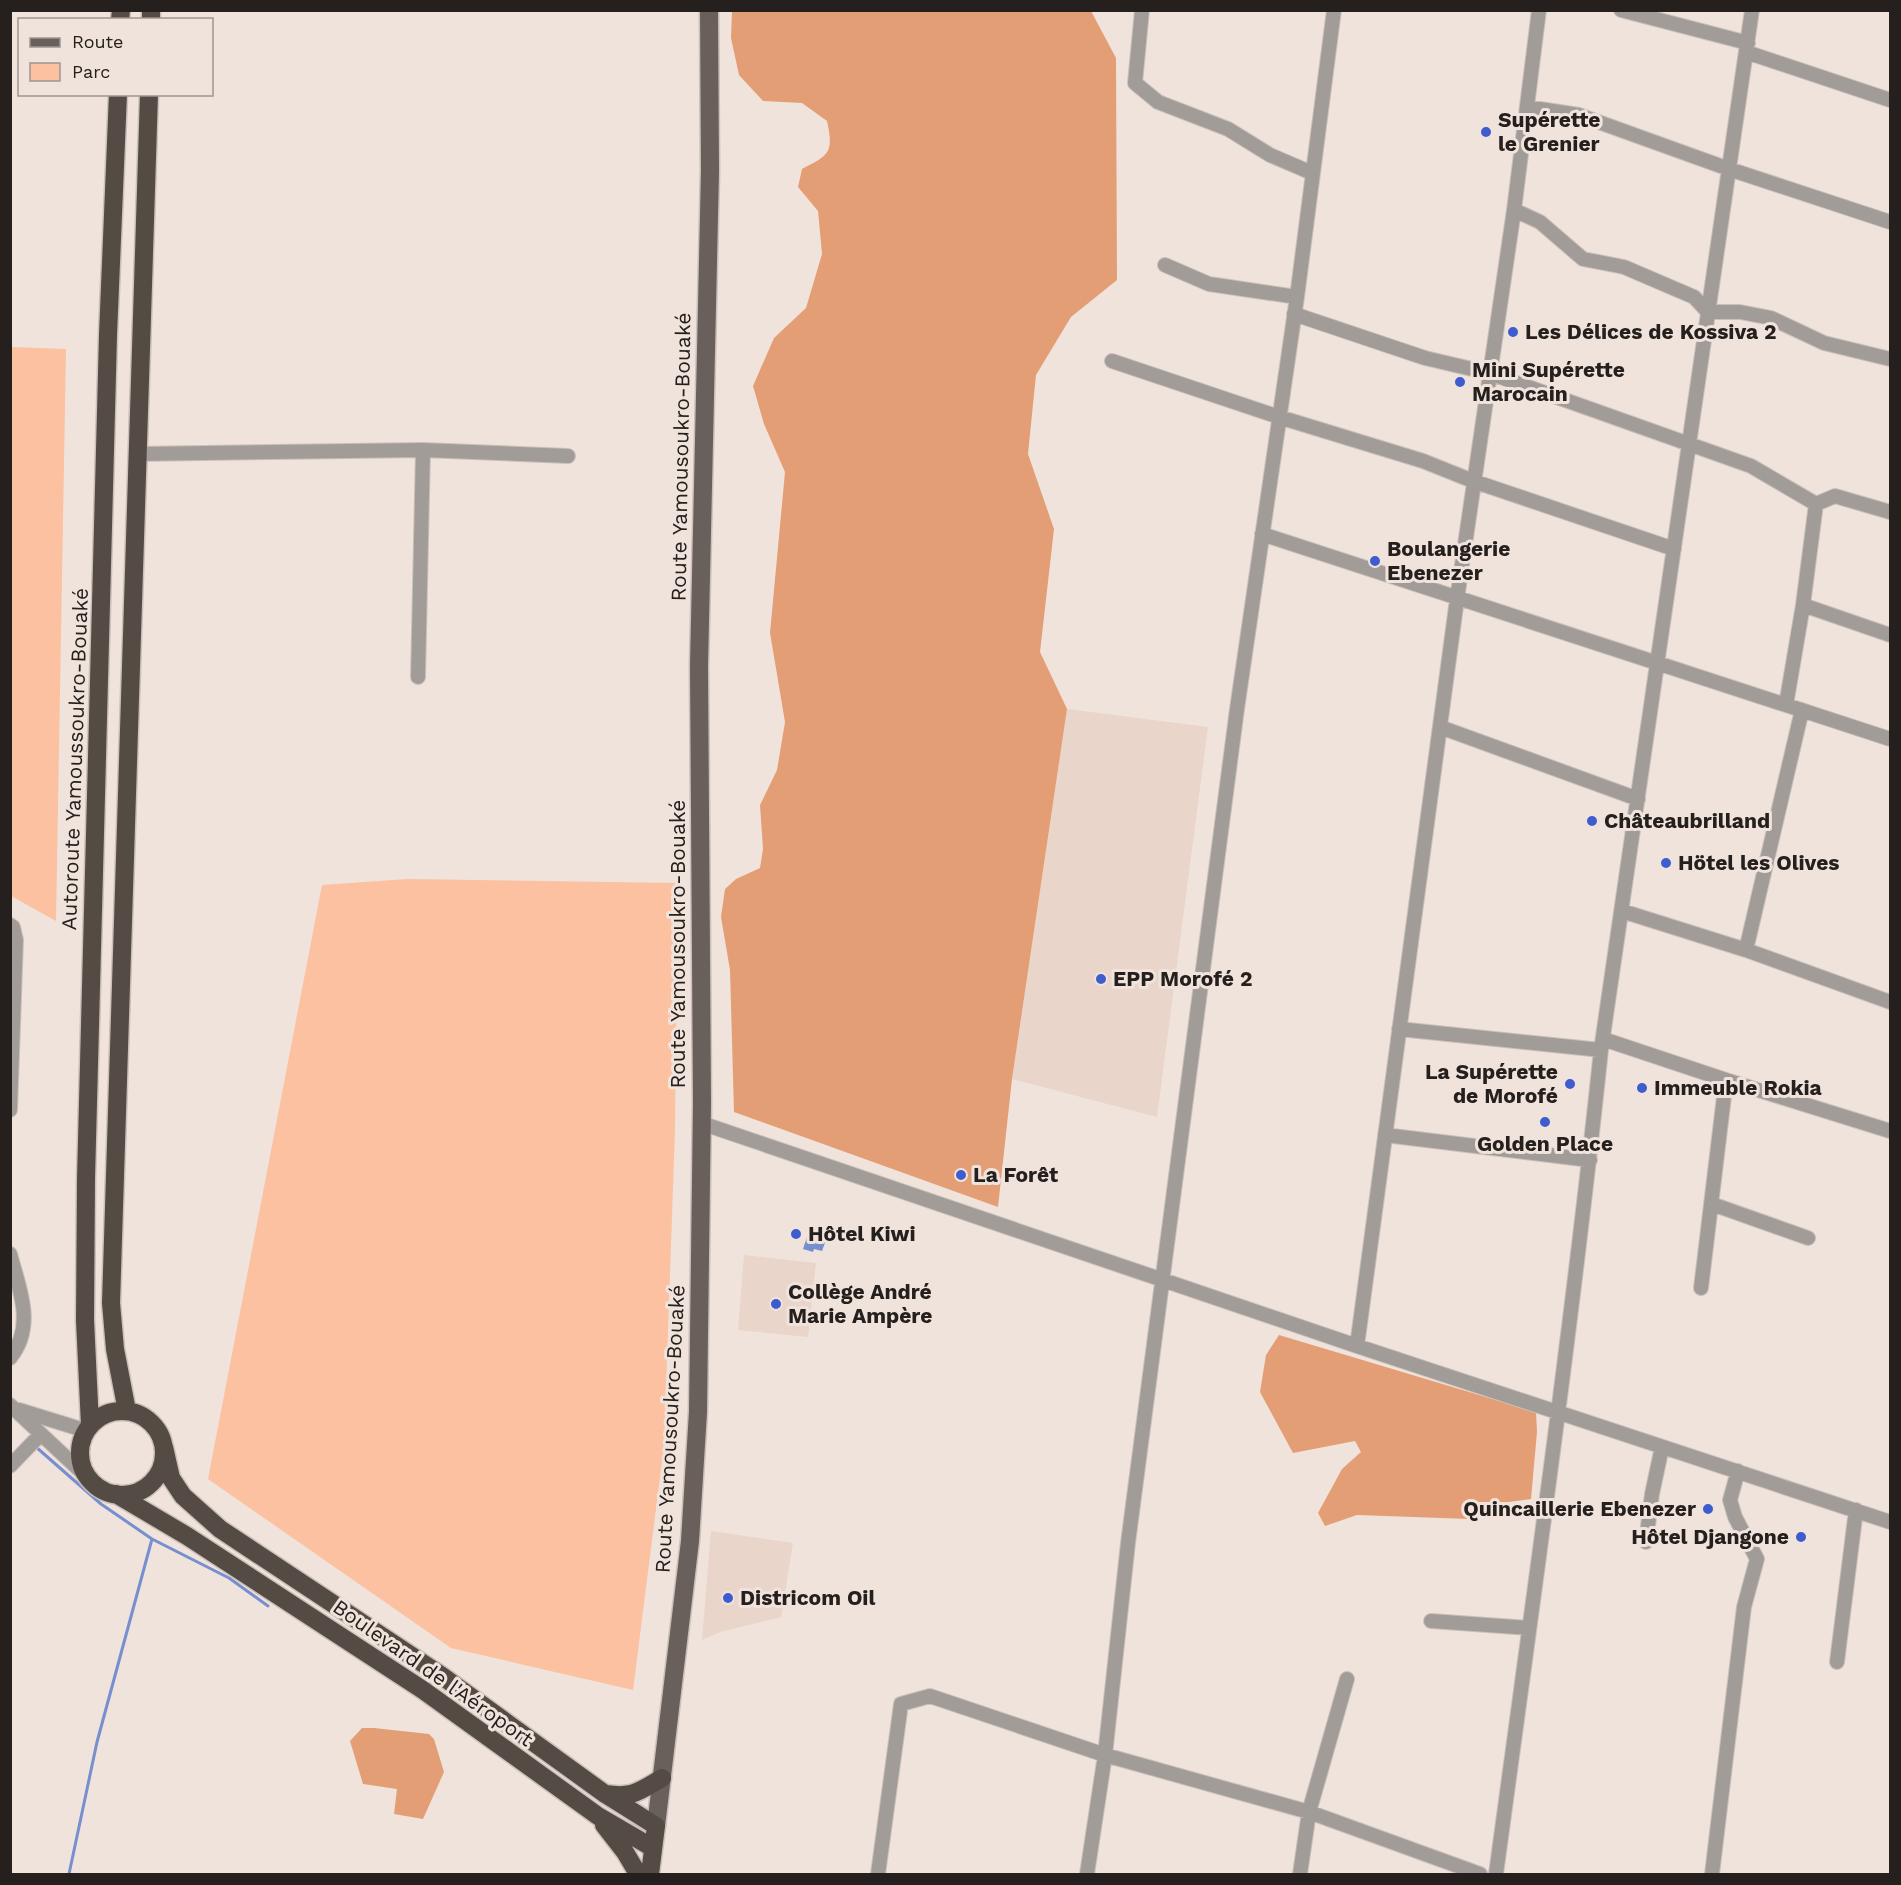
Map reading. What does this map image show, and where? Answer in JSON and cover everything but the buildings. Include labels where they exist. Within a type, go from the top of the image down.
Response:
[{"type":"highway","name":"Autoroute Yamoussoukro-Bouaké","points":[[89,1428],[85,1320],[86,1179],[108,358],[118,96]]},
{"type":"highway","points":[[128,1411],[115,1349],[111,1303],[149,96]]},
{"type":"highway","points":[[128,1411],[141,1415],[152,1423],[160,1434],[164,1448],[164,1460],[152,1483],[129,1494],[116,1494],[105,1491],[87,1477],[81,1464],[80,1450],[83,1437],[101,1416],[128,1411]]},
{"type":"highway","name":"Boulevard de l'Aéroport","points":[[164,1448],[171,1478],[183,1496],[220,1529],[442,1676],[605,1794],[656,1826]]},
{"type":"highway","name":"Boulevard de l'Aéroport","points":[[116,1494],[187,1536],[423,1690],[598,1816],[653,1848]]},
{"type":"highway","points":[[605,1794],[624,1797],[641,1791],[662,1778]]},
{"type":"highway","points":[[598,1816],[625,1852],[638,1875]]},
{"type":"highway","name":"Route Yamousoukro-Bouaké","points":[[650,1875],[656,1826]]},
{"type":"main road","name":"Route Yamousoukro-Bouaké","points":[[656,1826],[679,1649],[692,1518],[698,1401],[701,1123],[699,666],[710,183],[709,10]]},
{"type":"street","points":[[1142,10],[1136,83],[1158,102],[1228,129],[1270,155],[1312,173]]},
{"type":"street","points":[[1087,1875],[1105,1755],[1128,1543],[1237,709],[1298,297],[1334,10]]},
{"type":"street","points":[[1357,1346],[1473,481],[1514,210],[1539,10]]},
{"type":"street","points":[[1621,10],[1747,48],[1890,100]]},
{"type":"street","points":[[1496,1875],[1558,1412],[1590,1160],[1602,1044],[1752,10]]},
{"type":"street","points":[[1527,107],[1579,115],[1729,169],[1890,222]]},
{"type":"street","points":[[1514,210],[1540,222],[1583,259],[1624,267],[1694,297],[1708,312],[1740,312],[1771,318],[1824,343],[1890,359]]},
{"type":"street","points":[[1166,265],[1209,284],[1298,297]]},
{"type":"street","points":[[1294,314],[1425,358],[1489,373],[1688,446],[1751,466],[1816,504]]},
{"type":"street","points":[[1112,361],[1279,417],[1423,461],[1473,481],[1674,549]]},
{"type":"street","points":[[137,454],[423,450],[568,456]]},
{"type":"street","points":[[418,676],[423,450]]},
{"type":"street","points":[[1816,504],[1835,496],[1890,512]]},
{"type":"street","points":[[1786,705],[1803,605],[1816,504]]},
{"type":"street","points":[[1262,534],[1890,739]]},
{"type":"street","points":[[1803,605],[1890,635]]},
{"type":"street","points":[[1746,950],[1802,710]]},
{"type":"street","points":[[1440,727],[1638,799]]},
{"type":"street","points":[[1622,911],[1746,950],[1890,1002]]},
{"type":"street","points":[[10,925],[13,927],[16,940],[10,1110]]},
{"type":"street","points":[[1399,1029],[1602,1044],[1890,1131]]},
{"type":"street","points":[[1701,1288],[1726,1080]]},
{"type":"street","points":[[701,1123],[1357,1346],[1890,1522]]},
{"type":"street","points":[[1385,1134],[1590,1160]]},
{"type":"street","points":[[1712,1204],[1808,1238]]},
{"type":"street","points":[[10,1254],[23,1297],[24,1315],[21,1338],[10,1358]]},
{"type":"street","points":[[12,1407],[89,1428]]},
{"type":"street","points":[[12,1407],[87,1477]]},
{"type":"street","points":[[10,1466],[41,1434]]},
{"type":"street","points":[[1646,1542],[1652,1494],[1662,1447]]},
{"type":"street","points":[[1712,1875],[1744,1607],[1757,1559],[1735,1517],[1730,1500],[1738,1471]]},
{"type":"street","points":[[1837,1662],[1856,1510]]},
{"type":"street","points":[[1431,1621],[1529,1628]]},
{"type":"street","points":[[1300,1875],[1309,1812],[1347,1679]]},
{"type":"street","points":[[878,1875],[901,1704],[930,1696],[1105,1755],[1309,1812],[1480,1875]]},
{"type":"shaded area","points":[[732,11],[1091,11],[1116,58],[1117,280],[1071,317],[1036,375],[1028,454],[1054,529],[1040,652],[1067,709],[1012,1079],[998,1207],[734,1112],[730,970],[721,917],[725,889],[736,879],[760,868],[763,849],[760,805],[777,770],[785,722],[770,633],[785,472],[764,424],[753,386],[774,338],[806,308],[822,254],[818,211],[798,187],[802,169],[824,156],[830,140],[827,121],[802,103],[763,101],[739,75],[731,38]]},
{"type":"shaded area","name":"EPP Morofé 2","points":[[1067,709],[1208,727],[1157,1117],[1012,1079]]},
{"type":"shaded area","name":"Collège André Marie Ampère","points":[[744,1255],[816,1263],[808,1337],[738,1330]]},
{"type":"shaded area","points":[[1279,1335],[1536,1412],[1537,1432],[1531,1499],[1494,1504],[1469,1519],[1357,1515],[1325,1526],[1318,1513],[1342,1469],[1361,1452],[1355,1441],[1293,1453],[1260,1392],[1266,1355]]},
{"type":"shaded area","points":[[711,1531],[793,1543],[781,1617],[720,1632],[702,1640]]},
{"type":"shaded area","points":[[362,1728],[429,1734],[434,1739],[444,1772],[423,1819],[394,1814],[397,1789],[363,1784],[350,1741]]},
{"type":"green space","points":[[11,347],[66,349],[56,921],[11,896]]},
{"type":"green space","points":[[407,879],[677,883],[675,1130],[664,1446],[633,1690],[451,1648],[208,1479],[322,885]]},
{"type":"water","points":[[808,1234],[826,1240],[822,1251],[814,1249],[813,1252],[803,1249]]},
{"type":"waterway","points":[[36,1447],[101,1504],[152,1539],[229,1578],[268,1606]]},
{"type":"waterway","points":[[69,1874],[97,1742],[152,1539]]},
{"type":"place","name":"Supérette le Grenier","points":[[1486,132]]},
{"type":"place","name":"Les Délices de Kossiva 2","points":[[1513,332]]},
{"type":"place","name":"Mini Supérette Marocain","points":[[1460,382]]},
{"type":"place","name":"Boulangerie Ebenezer","points":[[1375,561]]},
{"type":"place","name":"Châteaubrilland","points":[[1592,821]]},
{"type":"place","name":"Hötel les Olives","points":[[1666,863]]},
{"type":"place","name":"EPP Morofé 2","points":[[1101,979]]},
{"type":"place","name":"La Supérette de Morofé","points":[[1570,1084]]},
{"type":"place","name":"Immeuble Rokia","points":[[1642,1088]]},
{"type":"place","name":"Golden Place","points":[[1545,1122]]},
{"type":"place","name":"La Forêt","points":[[961,1175]]},
{"type":"place","name":"Hôtel Kiwi","points":[[796,1234]]},
{"type":"place","name":"Collège André Marie Ampère","points":[[776,1304]]},
{"type":"place","name":"Quincaillerie Ebenezer","points":[[1708,1509]]},
{"type":"place","name":"Hôtel Djangone","points":[[1801,1537]]},
{"type":"place","name":"Districom Oil","points":[[728,1598]]}]
